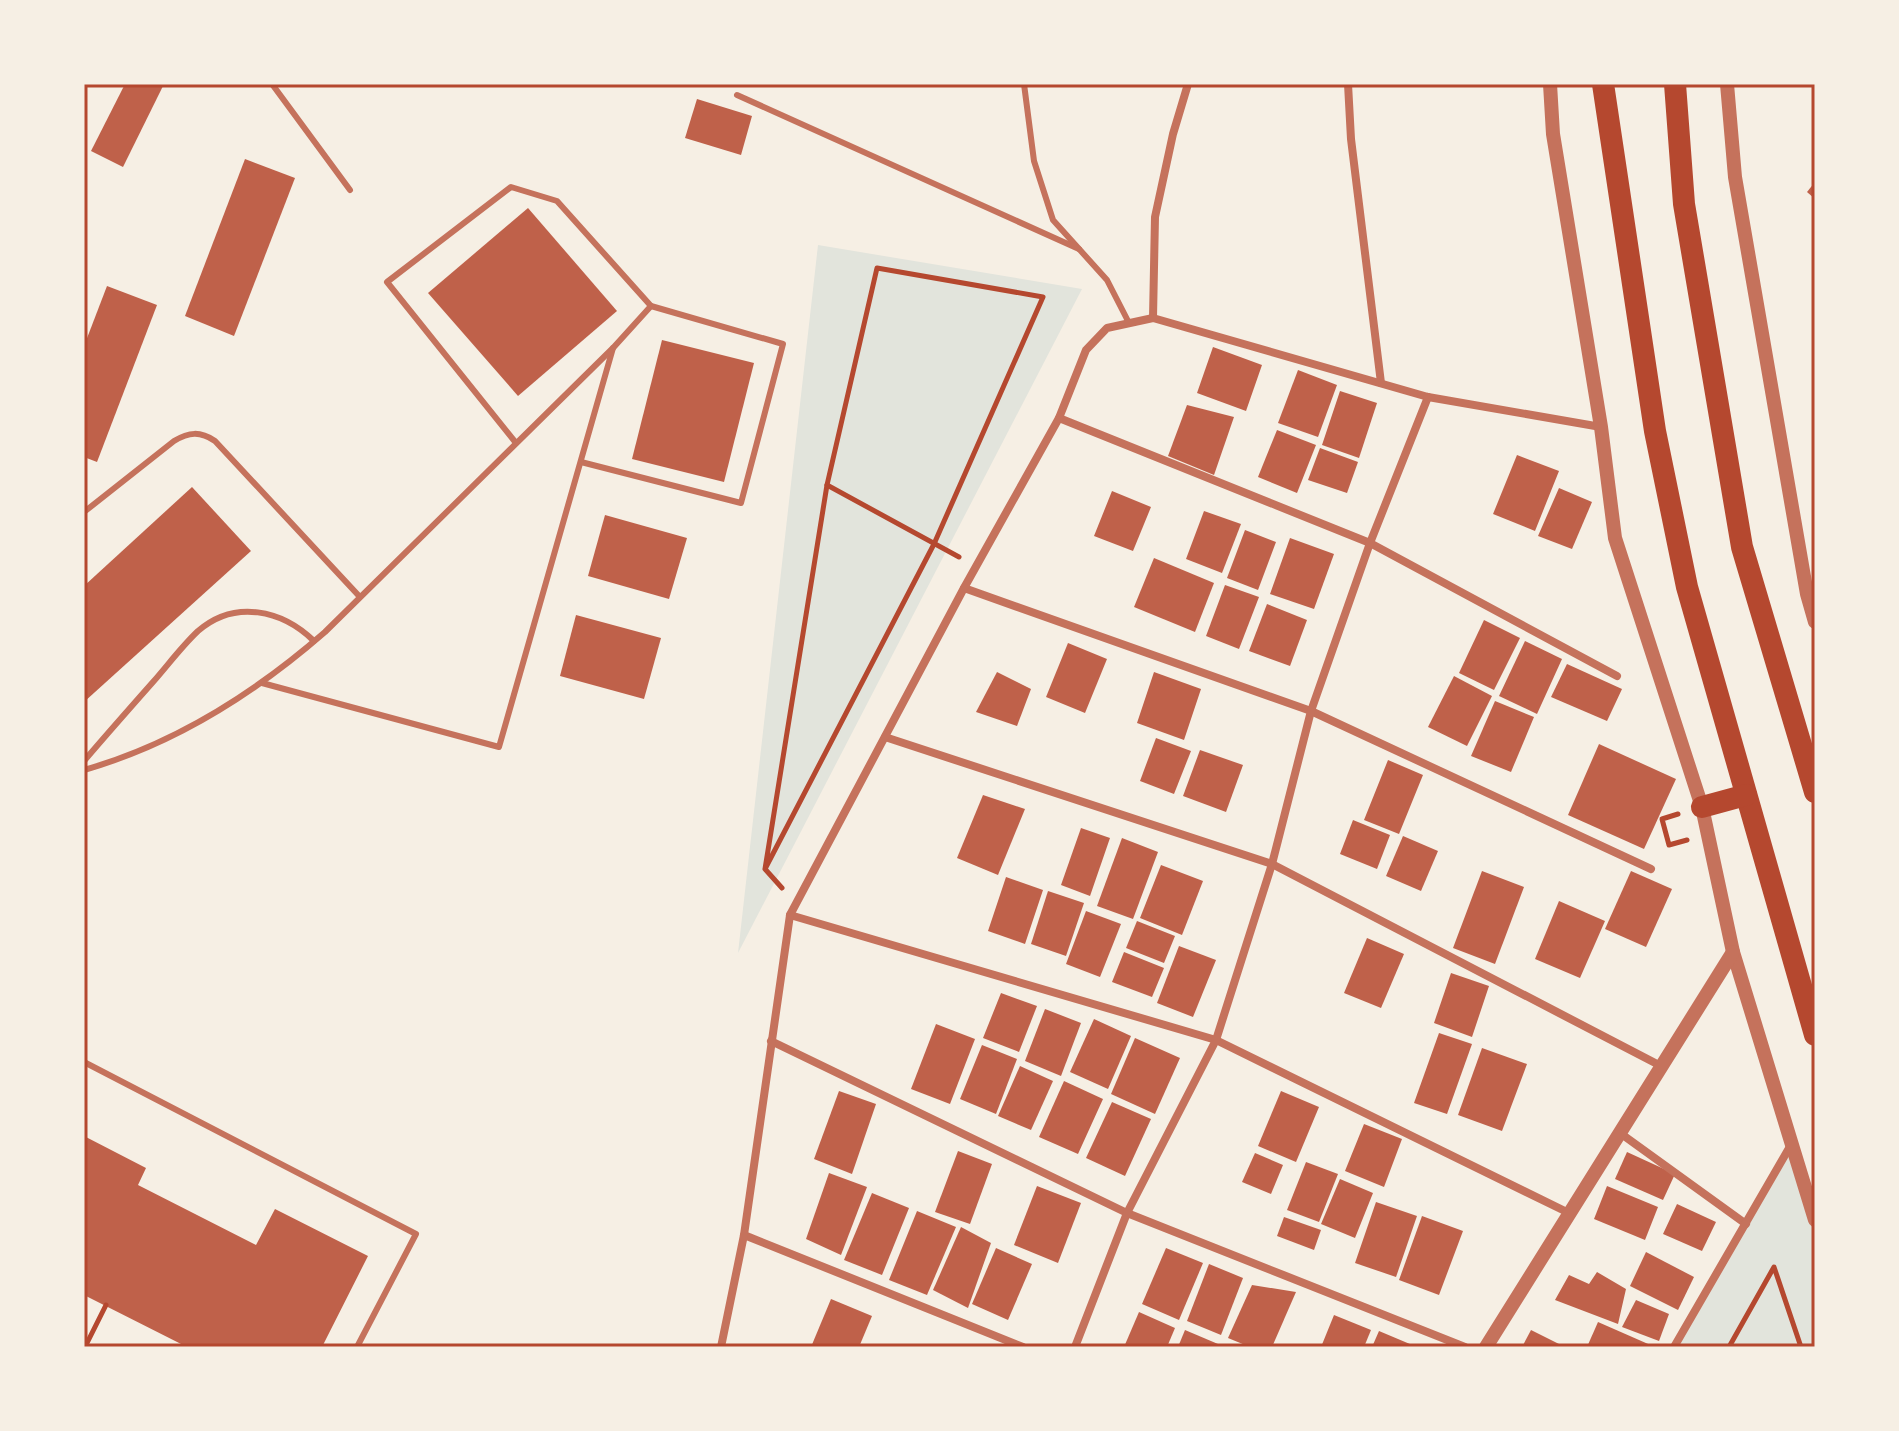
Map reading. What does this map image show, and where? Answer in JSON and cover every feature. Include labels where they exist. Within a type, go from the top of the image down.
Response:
[{"type":"highway","points":[[1603,84],[1655,431],[1687,587],[1815,1035]]},
{"type":"highway","points":[[1675,84],[1684,204],[1742,547],[1815,792]]},
{"type":"highway","points":[[1702,807],[1746,795]]},
{"type":"street","points":[[1153,318],[1155,217],[1173,134],[1188,84]]},
{"type":"street","points":[[1348,84],[1351,139],[1381,383]]},
{"type":"street","points":[[1550,84],[1553,134],[1601,427],[1615,538],[1702,807],[1733,952],[1815,1220]]},
{"type":"street","points":[[1727,84],[1735,177],[1807,594],[1815,622]]},
{"type":"street","points":[[721,1347],[744,1235],[790,915],[964,588],[1059,418],[1086,350],[1107,328],[1153,318],[1428,397],[1601,427]]},
{"type":"street","points":[[1075,1347],[1127,1213],[1216,1040],[1272,864],[1311,711],[1370,543],[1428,397]]},
{"type":"street","points":[[1059,418],[1370,543],[1617,676]]},
{"type":"street","points":[[964,588],[1311,711],[1651,869]]},
{"type":"street","points":[[885,737],[1272,864],[1661,1066]]},
{"type":"street","points":[[790,915],[1216,1040],[1569,1213]]},
{"type":"street","points":[[1486,1347],[1733,952]]},
{"type":"street","points":[[771,1041],[1127,1213],[1465,1347]]},
{"type":"street","points":[[1620,1133],[1746,1224]]},
{"type":"street","points":[[1674,1347],[1793,1143]]},
{"type":"street","points":[[744,1235],[1023,1347]]},
{"type":"lane","points":[[272,84],[350,190]]},
{"type":"lane","points":[[1024,84],[1028,125],[1043,192],[1053,220],[1107,280],[1129,323]]},
{"type":"lane","points":[[737,95],[1079,249]]},
{"type":"lane","points":[[516,443],[387,282],[511,187],[557,201],[651,306],[783,344],[741,503],[581,462]]},
{"type":"lane","points":[[84,770],[158,743],[203,721],[262,683],[314,641],[613,348],[651,306]]},
{"type":"lane","points":[[262,683],[499,747],[613,348]]},
{"type":"lane","points":[[84,512],[174,441],[190,433],[199,433],[215,441],[360,597]]},
{"type":"lane","points":[[84,761],[189,641],[211,622],[240,612],[273,614],[302,629],[314,641]]},
{"type":"lane","points":[[84,1062],[416,1234],[357,1347]]},
{"type":"path","points":[[877,268],[1043,297],[934,544],[765,869],[827,485],[877,268]]},
{"type":"path","points":[[827,485],[976,566]]},
{"type":"path","points":[[1662,819],[1669,845]]},
{"type":"path","points":[[765,869],[796,904]]},
{"type":"path","points":[[1729,1347],[1774,1267],[1801,1347]]},
{"type":"path","points":[[85,1347],[106,1305]]},
{"type":"shaded area","points":[[818,245],[1082,289],[738,953]]},
{"type":"shaded area","points":[[1793,1143],[1815,1220],[1815,1347],[1674,1347]]},
{"type":"building","points":[[125,84],[164,84],[123,167],[91,151]]},
{"type":"building","points":[[697,99],[752,116],[741,155],[685,138]]},
{"type":"building","points":[[245,159],[295,178],[234,336],[185,316]]},
{"type":"building","points":[[1815,182],[1815,199],[1807,192]]},
{"type":"building","points":[[528,208],[617,311],[518,396],[428,293]]},
{"type":"building","points":[[107,286],[157,305],[97,462],[84,457],[84,346]]},
{"type":"building","points":[[662,340],[754,363],[724,482],[632,459]]},
{"type":"building","points":[[1213,347],[1262,365],[1246,411],[1197,393]]},
{"type":"building","points":[[1298,370],[1337,385],[1318,437],[1278,423]]},
{"type":"building","points":[[1340,391],[1377,403],[1359,458],[1322,445]]},
{"type":"building","points":[[1187,405],[1234,417],[1214,475],[1168,456]]},
{"type":"building","points":[[1277,430],[1316,445],[1297,493],[1258,477]]},
{"type":"building","points":[[1320,448],[1358,462],[1347,493],[1308,480]]},
{"type":"building","points":[[1517,455],[1559,471],[1535,531],[1493,514]]},
{"type":"building","points":[[192,487],[251,551],[84,702],[84,586]]},
{"type":"building","points":[[1559,488],[1592,502],[1572,549],[1538,536]]},
{"type":"building","points":[[1112,491],[1151,507],[1133,551],[1094,536]]},
{"type":"building","points":[[1204,511],[1241,524],[1222,573],[1186,559]]},
{"type":"building","points":[[605,515],[687,538],[669,599],[588,576]]},
{"type":"building","points":[[1245,530],[1276,542],[1258,590],[1227,578]]},
{"type":"building","points":[[1290,538],[1334,554],[1314,609],[1270,594]]},
{"type":"building","points":[[1154,558],[1214,583],[1195,632],[1134,607]]},
{"type":"building","points":[[1225,585],[1259,597],[1239,649],[1206,636]]},
{"type":"building","points":[[1267,604],[1307,620],[1290,666],[1249,651]]},
{"type":"building","points":[[576,615],[661,638],[644,699],[560,676]]},
{"type":"building","points":[[1484,620],[1520,638],[1494,690],[1459,673]]},
{"type":"building","points":[[1525,641],[1562,659],[1537,714],[1499,696]]},
{"type":"building","points":[[1068,643],[1107,659],[1085,713],[1046,697]]},
{"type":"building","points":[[1567,664],[1622,689],[1607,721],[1551,697]]},
{"type":"building","points":[[997,672],[1031,689],[1017,726],[976,712]]},
{"type":"building","points":[[1154,672],[1201,689],[1184,740],[1137,723]]},
{"type":"building","points":[[1454,676],[1492,696],[1467,746],[1428,727]]},
{"type":"building","points":[[1495,701],[1534,717],[1511,772],[1471,756]]},
{"type":"building","points":[[1156,738],[1191,751],[1174,794],[1140,781]]},
{"type":"building","points":[[1599,744],[1676,779],[1644,849],[1568,815]]},
{"type":"building","points":[[1200,750],[1243,765],[1226,812],[1183,796]]},
{"type":"building","points":[[1388,760],[1423,775],[1399,834],[1364,820]]},
{"type":"building","points":[[983,795],[1025,809],[998,875],[957,858]]},
{"type":"building","points":[[1353,820],[1390,835],[1377,869],[1340,854]]},
{"type":"building","points":[[1081,828],[1110,838],[1090,896],[1061,885]]},
{"type":"building","points":[[1403,836],[1438,851],[1421,891],[1386,876]]},
{"type":"building","points":[[1122,838],[1158,852],[1133,919],[1097,906]]},
{"type":"building","points":[[1161,865],[1203,881],[1182,935],[1140,918]]},
{"type":"building","points":[[1482,871],[1524,887],[1495,964],[1453,948]]},
{"type":"building","points":[[1631,871],[1672,889],[1646,947],[1605,929]]},
{"type":"building","points":[[1006,877],[1043,890],[1025,944],[988,931]]},
{"type":"building","points":[[1048,891],[1084,903],[1066,956],[1031,944]]},
{"type":"building","points":[[1559,901],[1605,921],[1580,978],[1535,959]]},
{"type":"building","points":[[1086,911],[1121,924],[1100,977],[1066,964]]},
{"type":"building","points":[[1137,921],[1175,936],[1164,963],[1126,948]]},
{"type":"building","points":[[1367,938],[1404,954],[1381,1008],[1344,993]]},
{"type":"building","points":[[1179,946],[1216,960],[1193,1017],[1157,1003]]},
{"type":"building","points":[[1124,952],[1164,968],[1152,997],[1112,982]]},
{"type":"building","points":[[1451,973],[1489,986],[1472,1037],[1434,1023]]},
{"type":"building","points":[[1001,993],[1037,1006],[1019,1052],[983,1038]]},
{"type":"building","points":[[1045,1009],[1081,1023],[1061,1076],[1025,1061]]},
{"type":"building","points":[[1094,1019],[1131,1036],[1108,1089],[1070,1072]]},
{"type":"building","points":[[936,1024],[975,1039],[950,1104],[911,1089]]},
{"type":"building","points":[[1439,1033],[1472,1044],[1447,1114],[1414,1103]]},
{"type":"building","points":[[1135,1038],[1180,1058],[1155,1114],[1111,1094]]},
{"type":"building","points":[[982,1045],[1017,1059],[996,1114],[960,1099]]},
{"type":"building","points":[[1482,1048],[1527,1064],[1502,1131],[1458,1115]]},
{"type":"building","points":[[1020,1066],[1053,1081],[1031,1130],[998,1116]]},
{"type":"building","points":[[1064,1081],[1103,1099],[1078,1154],[1039,1137]]},
{"type":"building","points":[[839,1091],[876,1104],[852,1174],[814,1159]]},
{"type":"building","points":[[1281,1091],[1319,1107],[1296,1162],[1258,1146]]},
{"type":"building","points":[[1112,1102],[1151,1119],[1125,1176],[1086,1158]]},
{"type":"building","points":[[1364,1124],[1402,1139],[1384,1187],[1345,1171]]},
{"type":"building","points":[[84,1136],[146,1168],[138,1185],[256,1245],[275,1209],[368,1256],[322,1347],[187,1347],[84,1295]]},
{"type":"building","points":[[958,1151],[992,1164],[970,1224],[935,1212]]},
{"type":"building","points":[[1627,1152],[1675,1174],[1663,1200],[1615,1179]]},
{"type":"building","points":[[1255,1153],[1283,1165],[1271,1194],[1242,1182]]},
{"type":"building","points":[[1306,1162],[1338,1174],[1319,1222],[1287,1210]]},
{"type":"building","points":[[829,1173],[867,1187],[841,1255],[806,1239]]},
{"type":"building","points":[[1340,1179],[1373,1193],[1355,1238],[1321,1224]]},
{"type":"building","points":[[1037,1186],[1081,1203],[1058,1263],[1014,1245]]},
{"type":"building","points":[[1607,1186],[1658,1207],[1645,1240],[1594,1219]]},
{"type":"building","points":[[872,1193],[909,1208],[882,1275],[844,1260]]},
{"type":"building","points":[[1376,1202],[1417,1216],[1396,1277],[1355,1263]]},
{"type":"building","points":[[1677,1204],[1716,1222],[1702,1251],[1663,1234]]},
{"type":"building","points":[[917,1211],[956,1227],[927,1295],[889,1280]]},
{"type":"building","points":[[1422,1216],[1463,1231],[1439,1295],[1399,1280]]},
{"type":"building","points":[[1284,1217],[1321,1230],[1314,1250],[1277,1236]]},
{"type":"building","points":[[961,1227],[991,1243],[968,1308],[933,1290]]},
{"type":"building","points":[[996,1248],[1032,1264],[1008,1320],[972,1304]]},
{"type":"building","points":[[1166,1248],[1203,1263],[1179,1320],[1142,1304]]},
{"type":"building","points":[[1646,1252],[1694,1277],[1678,1310],[1630,1286]]},
{"type":"building","points":[[1209,1264],[1243,1278],[1221,1335],[1187,1321]]},
{"type":"building","points":[[1597,1272],[1626,1289],[1618,1324],[1555,1300],[1569,1275],[1589,1284]]},
{"type":"building","points":[[1252,1285],[1296,1292],[1272,1347],[1250,1347],[1228,1338]]},
{"type":"building","points":[[831,1299],[872,1316],[859,1347],[811,1347]]},
{"type":"building","points":[[1636,1300],[1669,1314],[1659,1341],[1622,1327]]},
{"type":"building","points":[[1139,1312],[1175,1328],[1167,1347],[1124,1347]]},
{"type":"building","points":[[1334,1315],[1371,1330],[1364,1347],[1321,1347]]},
{"type":"building","points":[[1598,1322],[1655,1347],[1587,1347]]},
{"type":"building","points":[[1185,1330],[1218,1344],[1216,1347],[1178,1347]]},
{"type":"building","points":[[1531,1330],[1565,1347],[1522,1347]]},
{"type":"building","points":[[1379,1331],[1417,1347],[1372,1347]]}]
